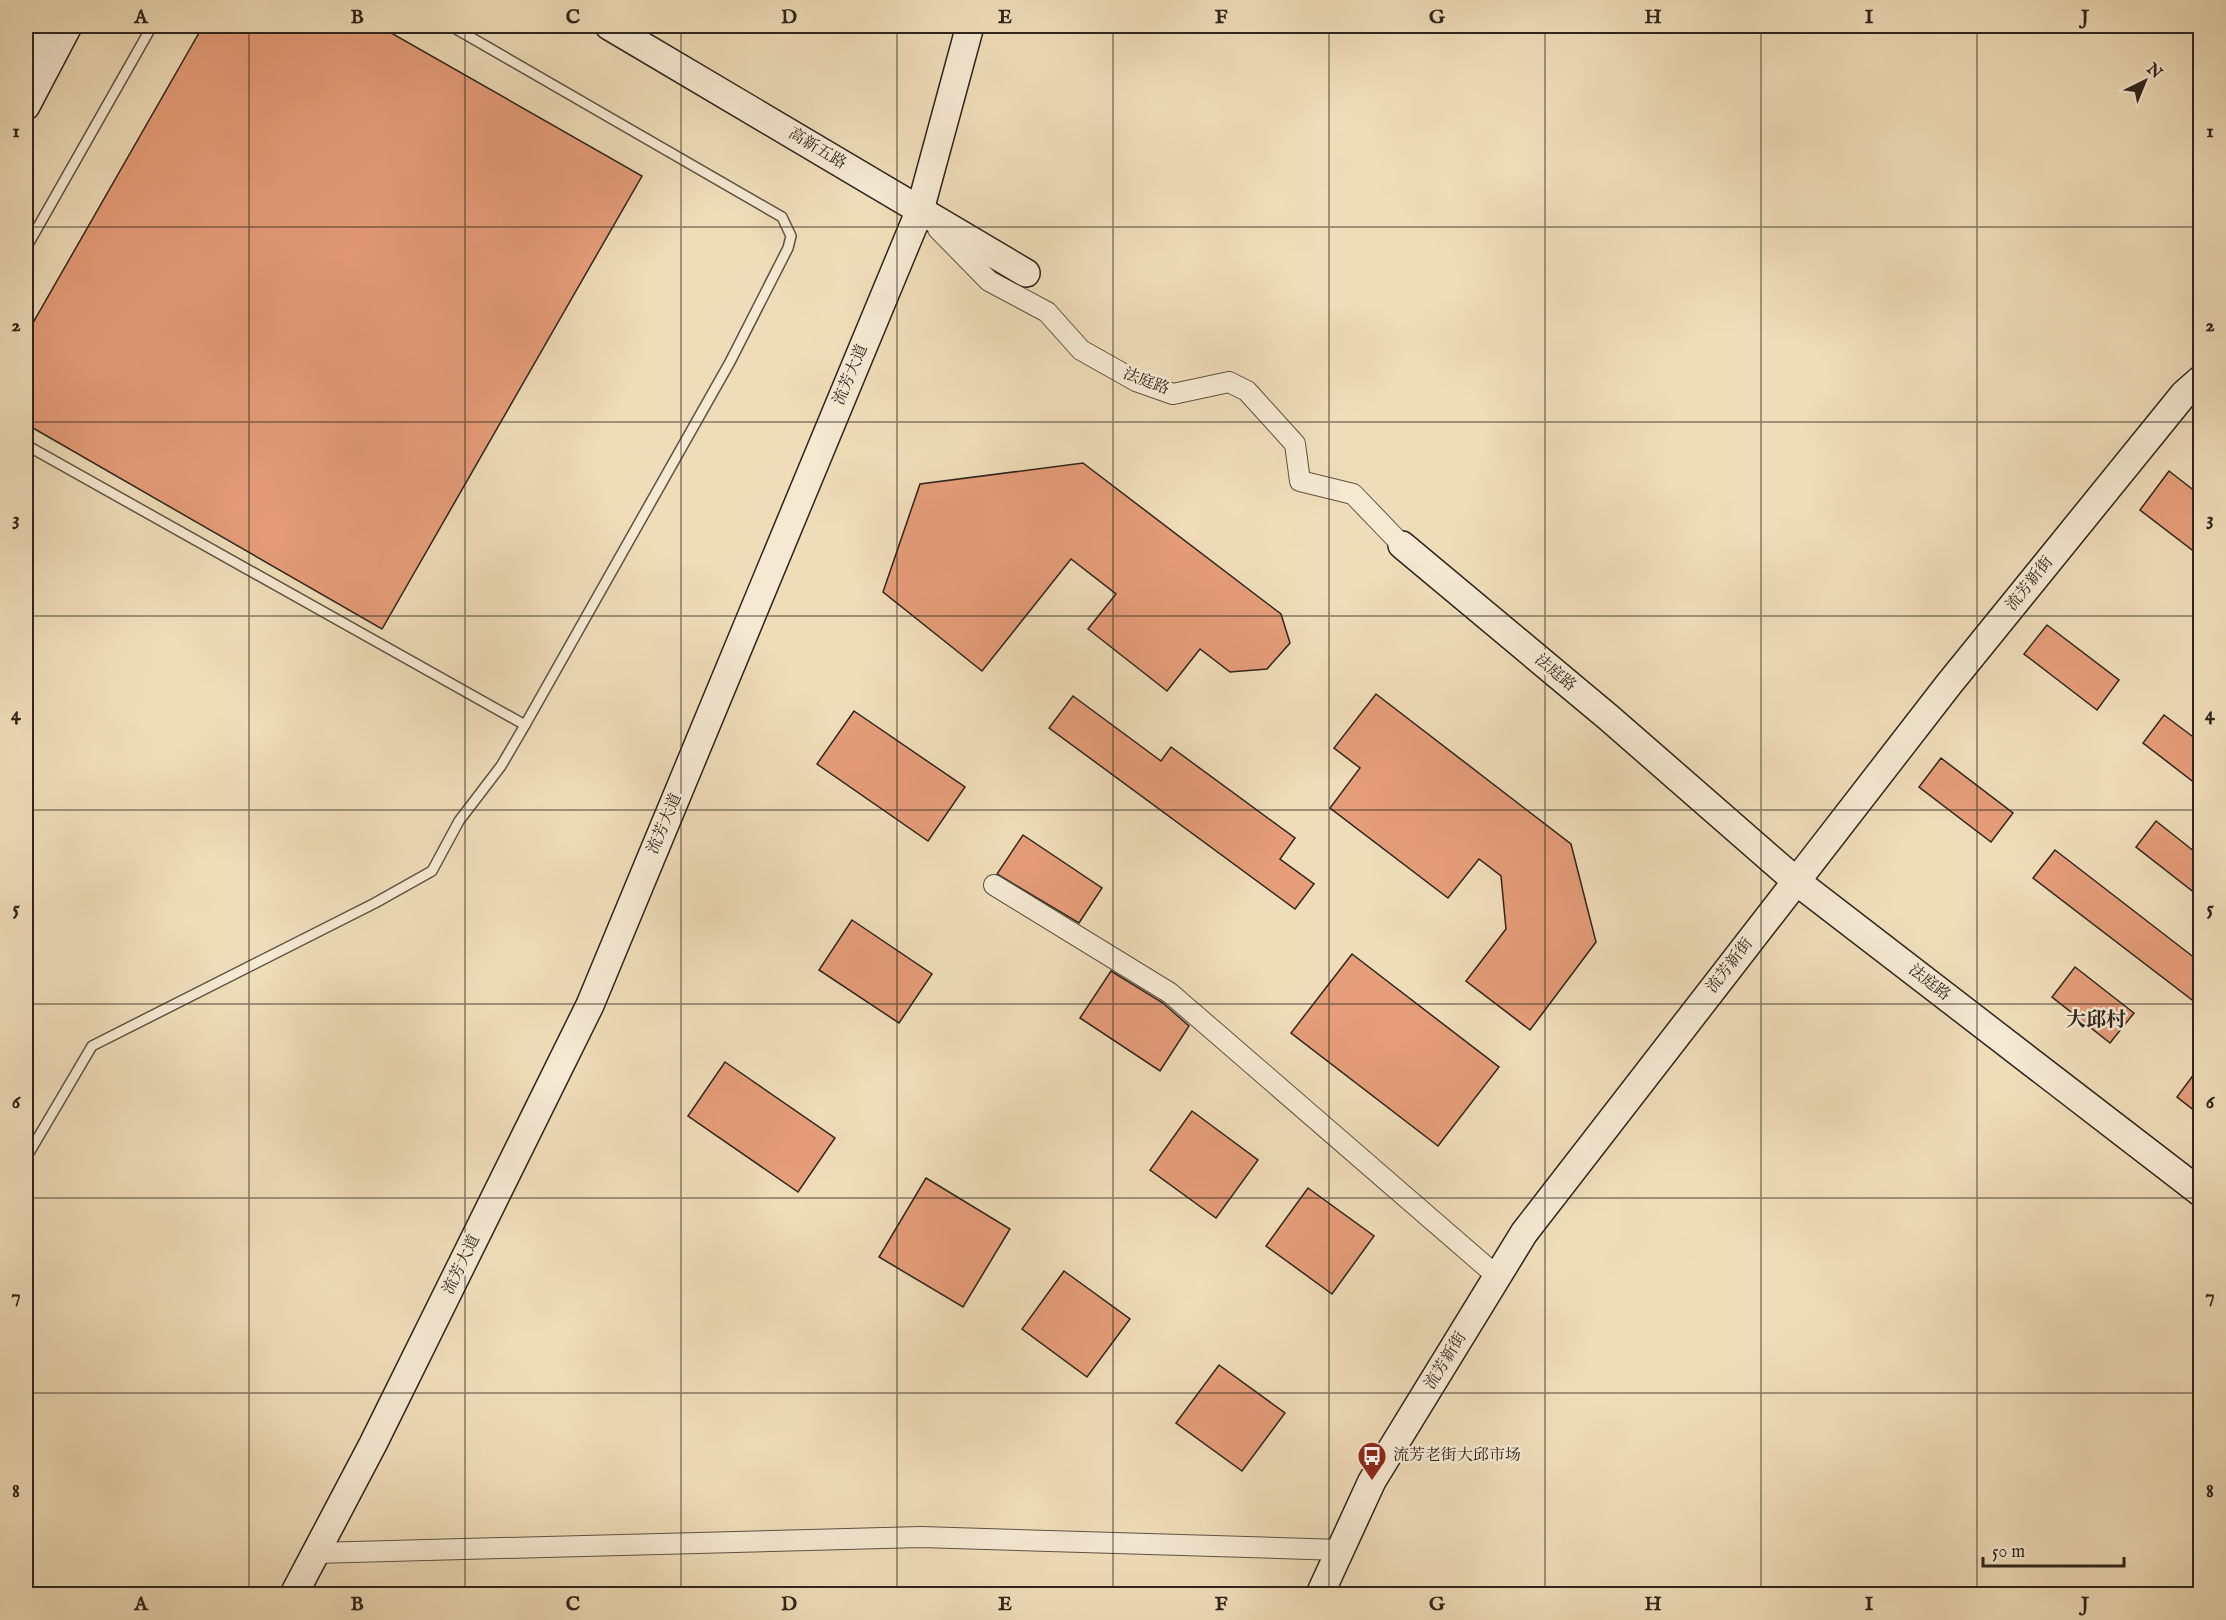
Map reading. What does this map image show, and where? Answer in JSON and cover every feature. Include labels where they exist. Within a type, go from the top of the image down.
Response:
[{"type":"main road","points":[[26,59],[42,26]]},
{"type":"main road","points":[[26,106],[68,26]]},
{"type":"main road","name":"高新五路","points":[[609,26],[1026,273]]},
{"type":"main road","name":"流芳大道","points":[[294,1594],[373,1444],[590,1005],[920,210],[970,26]]},
{"type":"main road","name":"流芳新街","points":[[1320,1594],[1372,1481],[1524,1233],[1949,684],[2184,394],[2200,380]]},
{"type":"main road","name":"法庭路","points":[[1402,545],[1608,717],[1796,880],[2200,1192]]},
{"type":"street","name":"法庭路","points":[[920,210],[989,281],[1047,312],[1081,350],[1136,381],[1173,394],[1228,382],[1247,392],[1295,444],[1300,481],[1353,494],[1402,545]]},
{"type":"street","points":[[994,885],[1170,993],[1498,1277]]},
{"type":"street","points":[[316,1553],[921,1536],[1341,1550]]},
{"type":"lane","points":[[26,248],[152,26]]},
{"type":"lane","points":[[26,1158],[92,1046],[375,903],[432,871],[459,821],[501,766],[525,725],[730,362],[792,236],[782,217],[451,26]]},
{"type":"lane","points":[[26,445],[525,725]]},
{"type":"building","points":[[203,26],[379,26],[642,176],[382,629],[26,424],[26,335]]},
{"type":"building","points":[[1083,463],[1281,614],[1290,643],[1267,669],[1230,672],[1200,649],[1167,691],[1088,629],[1116,594],[1071,559],[982,671],[883,592],[920,484]]},
{"type":"building","points":[[2169,471],[2200,495],[2200,556],[2140,510]]},
{"type":"building","points":[[2047,625],[2119,680],[2097,710],[2024,654]]},
{"type":"building","points":[[1376,694],[1571,844],[1596,942],[1530,1030],[1466,981],[1506,929],[1501,876],[1479,859],[1448,898],[1330,808],[1360,768],[1334,748]]},
{"type":"building","points":[[1073,696],[1161,761],[1171,747],[1295,838],[1280,859],[1314,884],[1295,909],[1049,728]]},
{"type":"building","points":[[854,711],[965,787],[928,841],[817,764]]},
{"type":"building","points":[[2164,715],[2200,742],[2200,787],[2143,743]]},
{"type":"building","points":[[1941,758],[2013,813],[1991,842],[1919,787]]},
{"type":"building","points":[[2156,821],[2200,856],[2200,897],[2136,847]]},
{"type":"building","points":[[1023,835],[1102,888],[1079,923],[997,874]]},
{"type":"building","points":[[2055,850],[2200,962],[2200,1006],[2033,878]]},
{"type":"building","points":[[852,920],[932,974],[899,1023],[819,970]]},
{"type":"building","points":[[1352,954],[1499,1067],[1438,1146],[1291,1033]]},
{"type":"building","points":[[2075,967],[2134,1013],[2110,1043],[2052,997]]},
{"type":"building","points":[[1111,971],[1163,1003],[1189,1026],[1160,1071],[1080,1018]]},
{"type":"building","points":[[725,1062],[835,1138],[798,1192],[688,1116]]},
{"type":"building","points":[[2200,1066],[2200,1115],[2177,1097]]},
{"type":"building","points":[[1192,1111],[1258,1160],[1216,1218],[1150,1170]]},
{"type":"building","points":[[926,1178],[1010,1229],[963,1307],[879,1257]]},
{"type":"building","points":[[1308,1188],[1374,1236],[1332,1294],[1266,1246]]},
{"type":"building","points":[[1064,1271],[1130,1319],[1087,1377],[1022,1329]]},
{"type":"building","points":[[1219,1365],[1285,1413],[1242,1471],[1176,1423]]},
{"type":"place","name":"流芳老街大邱市场","points":[[1372,1482]]},
{"type":"district","name":"大邱村","points":[[2096,1020]]}]
